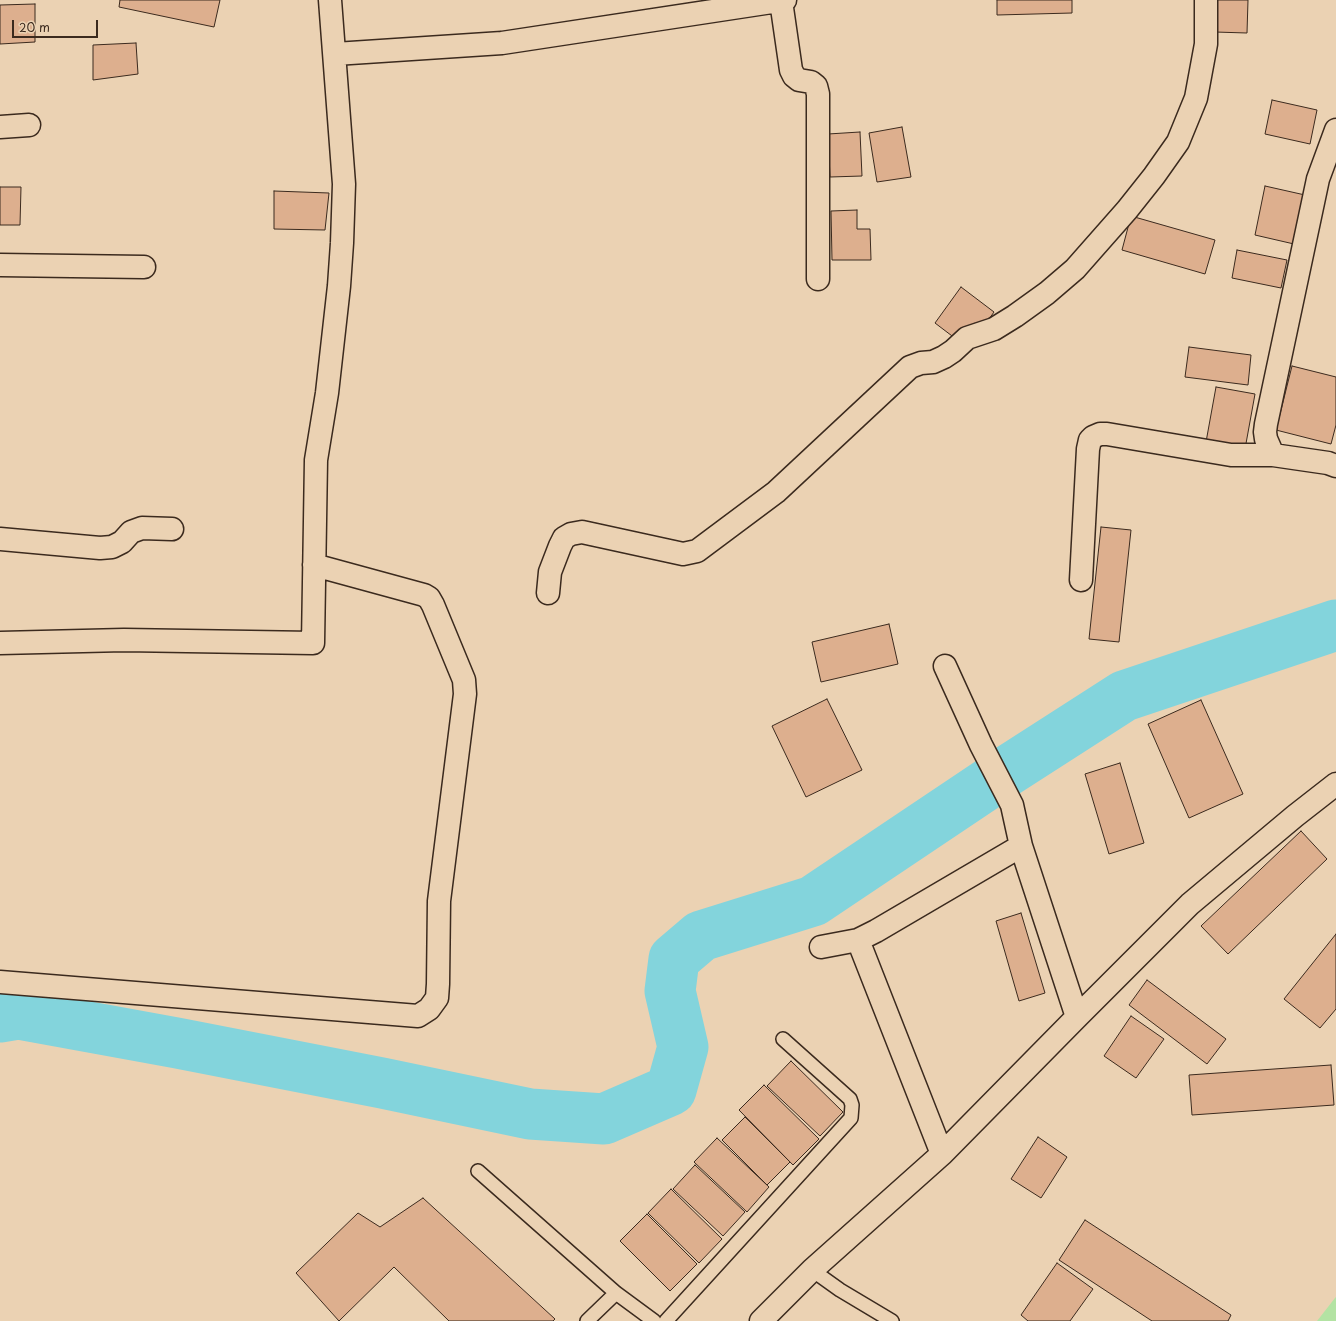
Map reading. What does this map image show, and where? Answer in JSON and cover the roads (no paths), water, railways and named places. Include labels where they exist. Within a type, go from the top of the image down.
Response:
[{"type":"street","points":[[0,643],[124,640],[313,643],[316,460],[327,393],[342,243],[344,184],[330,0]]},
{"type":"street","points":[[335,54],[502,43],[783,0],[791,70],[794,76],[799,80],[811,82],[816,86],[818,94],[818,279]]},
{"type":"street","points":[[548,594],[550,572],[564,538],[571,534],[582,532],[683,554],[697,551],[776,492],[910,367],[920,363],[933,362],[954,351],[967,338],[994,329],[1047,293],[1075,269],[1127,210],[1178,142],[1196,98],[1206,44],[1206,0]]},
{"type":"street","points":[[0,127],[29,125]]},
{"type":"street","points":[[1273,455],[1266,439],[1266,424],[1318,180],[1336,130]]},
{"type":"street","points":[[0,265],[144,267]]},
{"type":"street","points":[[1080,580],[1088,449],[1090,440],[1093,437],[1100,434],[1107,434],[1232,455],[1273,455],[1328,463],[1336,466]]},
{"type":"street","points":[[0,539],[100,548],[112,547],[122,542],[131,532],[142,528],[172,529]]},
{"type":"street","points":[[0,982],[418,1016],[429,1009],[437,998],[439,901],[465,694],[464,680],[433,605],[429,598],[424,594],[314,565]]},
{"type":"street","points":[[945,666],[981,745],[1012,805],[1021,846],[1077,1017]]},
{"type":"street","points":[[761,1321],[812,1270],[942,1154],[1190,904],[1295,816],[1336,784]]},
{"type":"street","points":[[821,947],[858,940],[876,931],[1021,846]]},
{"type":"street","points":[[858,940],[942,1154]]},
{"type":"lane","points":[[666,1321],[851,1118],[852,1105],[850,1099],[783,1039]]},
{"type":"lane","points":[[478,1171],[616,1293],[654,1321]]},
{"type":"lane","points":[[812,1270],[840,1290],[892,1321]]},
{"type":"lane","points":[[587,1321],[616,1293]]},
{"type":"waterway","points":[[0,1017],[18,1014],[177,1043],[382,1083],[530,1114],[604,1119],[671,1090],[683,1047],[670,991],[674,959],[701,936],[813,901],[1001,775],[1124,696],[1336,625]]}]
